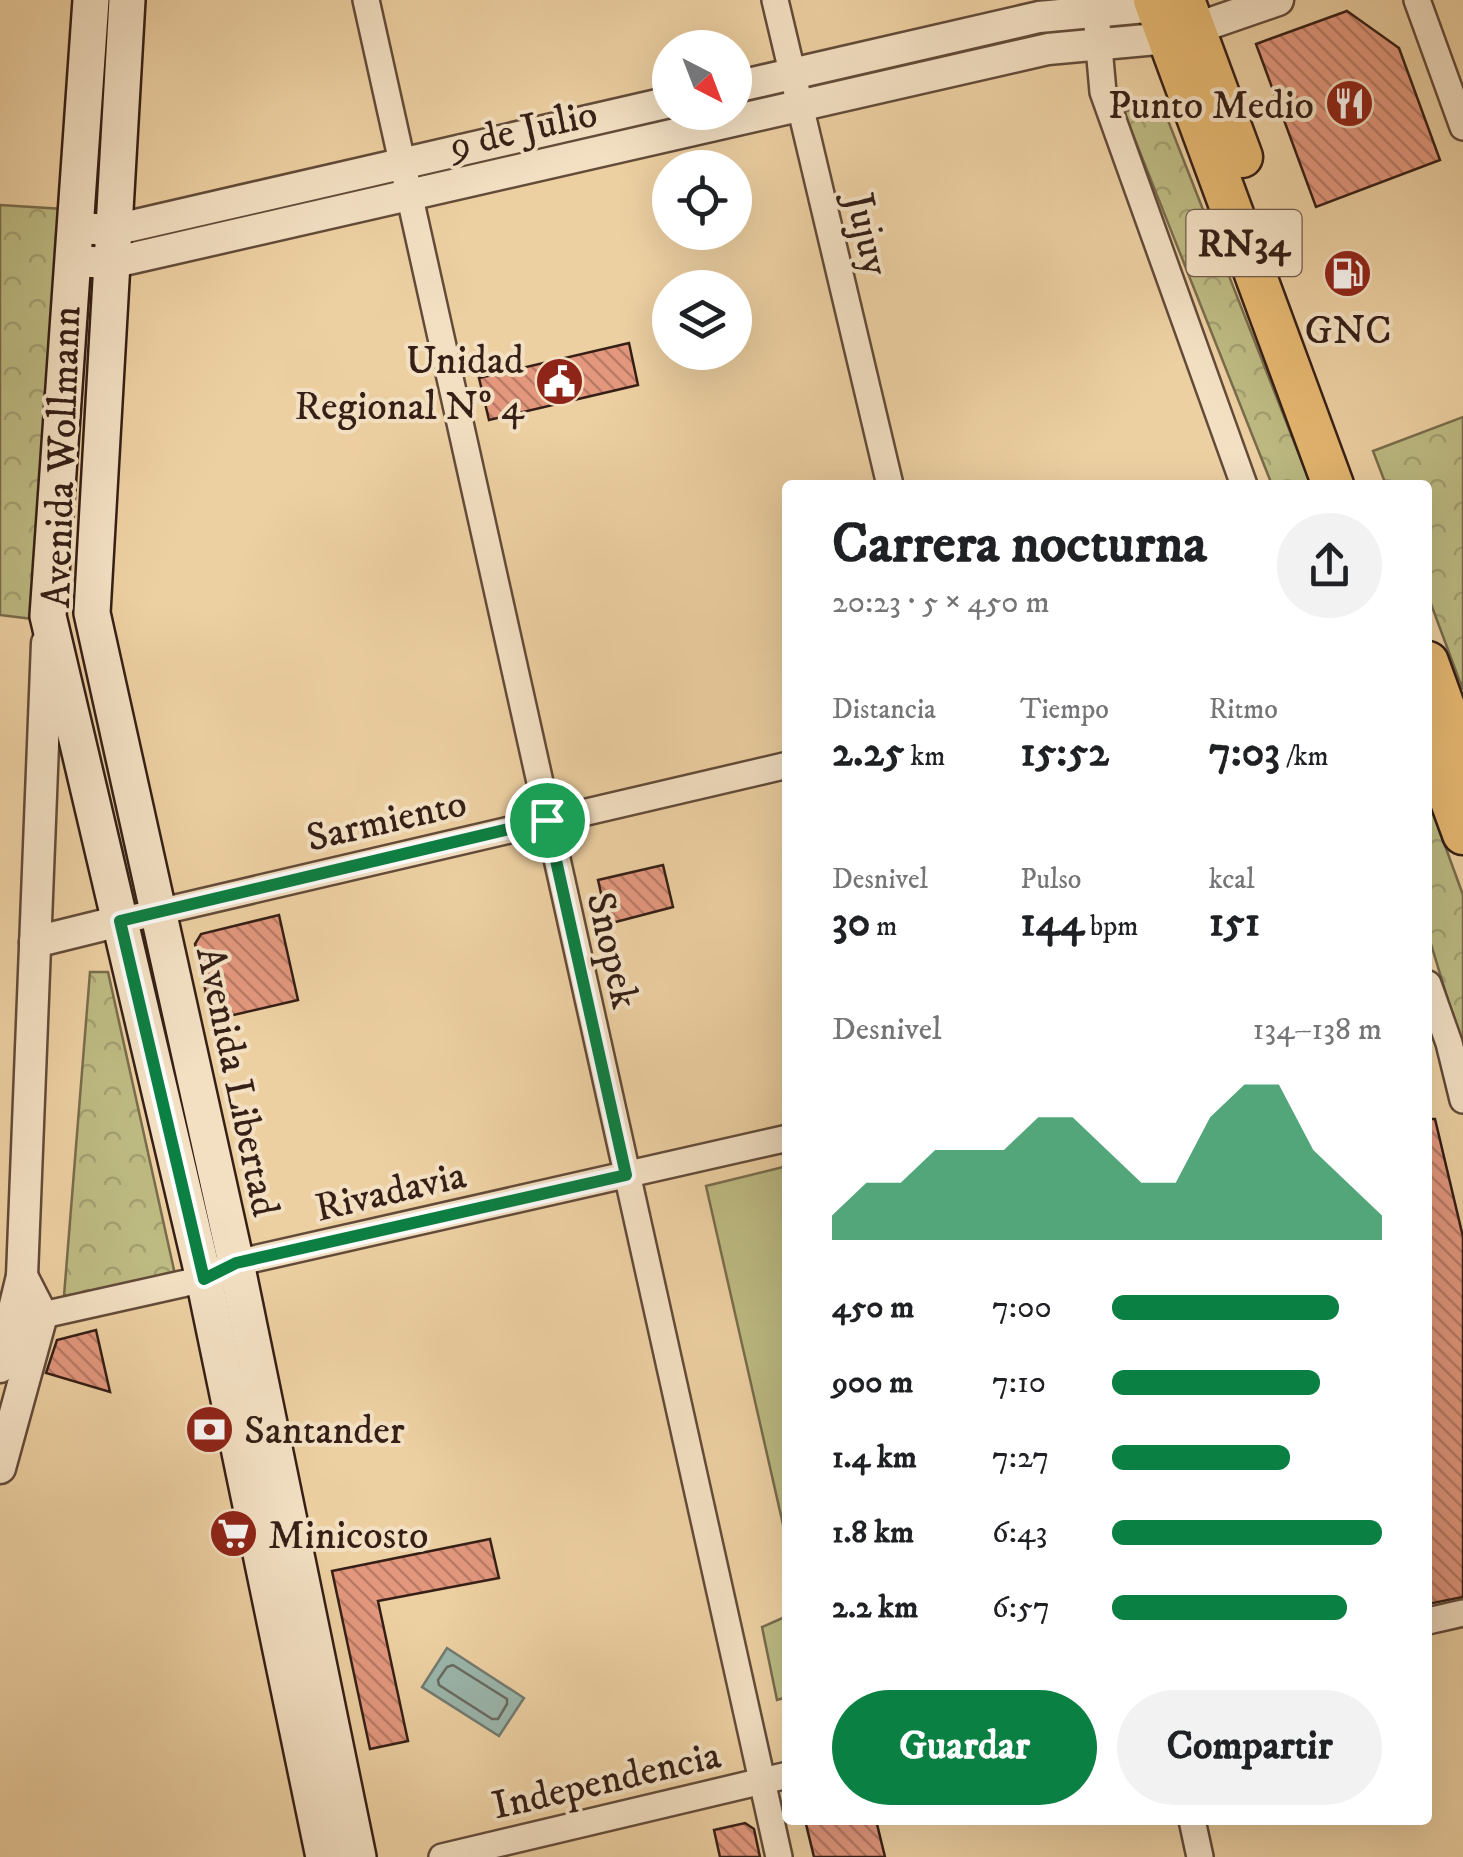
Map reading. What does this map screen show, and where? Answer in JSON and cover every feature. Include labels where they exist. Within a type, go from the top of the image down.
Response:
[{"type":"highway","name":"RN34","points":[[1171,12],[1332,480]]},
{"type":"highway","name":"RN34","points":[[1171,12],[1360,480]]},
{"type":"highway","points":[[1432,673],[1463,759]]},
{"type":"highway","points":[[1432,749],[1463,834]]},
{"type":"main road","name":"Avenida Wollmann","points":[[91,0],[48,616],[120,921]]},
{"type":"main road","name":"Avenida Wollmann","points":[[127,0],[92,614],[158,912]]},
{"type":"main road","name":"Avenida Libertad","points":[[158,912],[236,1263],[358,1857]]},
{"type":"main road","name":"Avenida Libertad","points":[[120,921],[204,1279],[324,1857]]},
{"type":"street","name":"Snopek","points":[[366,0],[779,1857]]},
{"type":"street","name":"Jujuy","points":[[775,0],[889,480]]},
{"type":"street","points":[[752,83],[1094,6],[1171,12],[1278,0]]},
{"type":"street","points":[[1416,0],[1463,127]]},
{"type":"street","points":[[1094,6],[1102,92],[1242,480]]},
{"type":"street","name":"9 de Julio","points":[[74,244],[113,246],[409,195],[1048,49],[1098,44],[1171,12]]},
{"type":"street","name":"9 de Julio","points":[[113,246],[402,164],[652,106]]},
{"type":"street","name":"Avenida Wollmann","points":[[27,1319],[22,1276],[48,616]]},
{"type":"street","name":"Sarmiento","points":[[120,921],[782,766]]},
{"type":"street","points":[[35,942],[120,921]]},
{"type":"street","points":[[1432,998],[1450,1043],[1463,1100]]},
{"type":"street","name":"Rivadavia","points":[[27,1319],[204,1279],[236,1263],[782,1139]]},
{"type":"street","points":[[0,1367],[27,1319]]},
{"type":"street","points":[[0,1468],[27,1319]]},
{"type":"street","points":[[1432,1620],[1463,1613]]},
{"type":"street","name":"Independencia","points":[[442,1857],[782,1776]]},
{"type":"street","points":[[1193,1825],[1200,1857]]},
{"type":"green space","points":[[1160,100],[1309,480],[1270,480],[1124,112]]},
{"type":"green space","points":[[0,205],[63,209],[33,619],[0,615]]},
{"type":"green space","points":[[1463,417],[1463,690],[1432,607],[1432,480],[1384,480],[1373,451]]},
{"type":"green space","points":[[1432,810],[1463,895],[1463,1050],[1432,947]]},
{"type":"green space","points":[[90,972],[108,972],[176,1279],[64,1296]]},
{"type":"green space","points":[[782,1167],[782,1520],[706,1186]]},
{"type":"green space","points":[[782,1618],[782,1698],[777,1700],[762,1627]]},
{"type":"water","points":[[447,1648],[524,1698],[499,1736],[422,1687]]},
{"type":"building","name":"Punto Medio","points":[[1347,11],[1399,48],[1440,160],[1316,207],[1256,44]]},
{"type":"building","name":"Unidad Regional Nº 4","points":[[629,343],[638,385],[489,420],[479,378]]},
{"type":"building","points":[[663,865],[673,907],[608,924],[598,880]]},
{"type":"building","points":[[279,915],[298,1000],[212,1020],[195,944],[201,934]]},
{"type":"building","points":[[1432,1119],[1463,1237],[1463,1597],[1432,1603]]},
{"type":"building","points":[[96,1330],[110,1392],[46,1373],[57,1340]]},
{"type":"building","points":[[490,1539],[499,1578],[378,1601],[408,1741],[370,1749],[332,1571]]},
{"type":"building","points":[[745,1823],[754,1829],[760,1857],[720,1857],[714,1830]]},
{"type":"building","points":[[806,1825],[877,1825],[885,1857],[814,1857]]},
{"type":"place","name":"Punto Medio","points":[[1349,104]]},
{"type":"place","name":"GNC","points":[[1348,274]]},
{"type":"place","name":"Unidad Regional Nº 4","points":[[559,382]]},
{"type":"place","name":"Santander","points":[[209,1429]]},
{"type":"place","name":"Minicosto","points":[[233,1534]]},
{"type":"route","points":[[547,820],[626,1175],[236,1263],[204,1279],[120,921],[547,820]]}]
